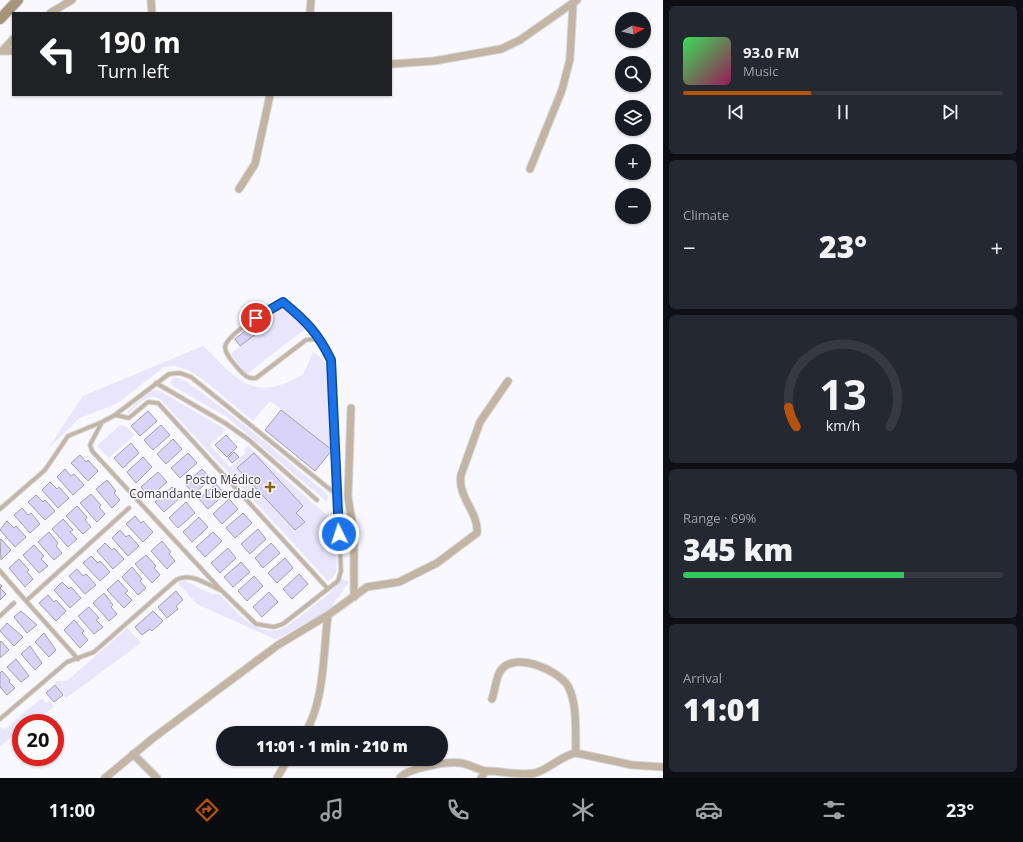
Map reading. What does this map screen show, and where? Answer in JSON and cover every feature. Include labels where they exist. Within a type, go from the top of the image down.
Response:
[{"type":"street","points":[[0,19],[18,0]]},
{"type":"street","points":[[52,12],[72,0]]},
{"type":"street","points":[[151,0],[152,12]]},
{"type":"street","points":[[310,12],[311,0]]},
{"type":"street","points":[[392,64],[434,61],[500,49],[520,40],[575,2]]},
{"type":"street","points":[[530,169],[562,90],[568,65],[575,2]]},
{"type":"street","points":[[1,51],[12,40]]},
{"type":"street","points":[[1,51],[12,52]]},
{"type":"street","points":[[239,190],[255,164],[270,96]]},
{"type":"street","points":[[105,778],[133,754],[278,645],[328,615],[367,587],[399,582],[437,563],[477,533],[476,522],[459,484],[480,422],[508,381]]},
{"type":"street","points":[[351,408],[348,498],[354,534],[354,597]]},
{"type":"street","points":[[308,726],[318,706],[328,615]]},
{"type":"street","points":[[492,699],[500,670],[507,664],[517,662],[546,668],[559,675],[568,687],[573,706],[576,753]]},
{"type":"street","points":[[400,778],[404,774],[444,763],[472,765],[486,771],[492,770],[529,774],[537,773],[567,754],[576,753],[632,765],[663,767]]},
{"type":"street","points":[[133,754],[157,778]]},
{"type":"street","points":[[277,778],[284,766]]},
{"type":"street","points":[[481,778],[486,771]]},
{"type":"lane","points":[[102,422],[92,438],[90,445],[92,451],[221,590],[256,624],[274,627],[283,624],[338,581],[341,571],[331,360],[323,344],[309,324],[283,302],[256,318],[228,340],[225,348],[228,356],[245,376],[250,379],[256,378],[306,340],[314,339],[323,344]]},
{"type":"lane","points":[[0,509],[45,470],[68,436],[115,415],[169,374],[180,373],[191,377],[337,495]]},
{"type":"lane","points":[[156,383],[225,423],[249,440],[317,500]]},
{"type":"lane","points":[[115,415],[129,418],[148,402],[158,403],[328,589]]},
{"type":"lane","points":[[26,601],[129,508]]},
{"type":"lane","points":[[0,571],[78,658]]},
{"type":"lane","points":[[0,719],[67,662],[94,652],[182,576],[191,577],[221,590]]},
{"type":"lane","points":[[0,616],[14,604]]},
{"type":"shaded area","points":[[282,308],[292,315],[305,329],[247,374],[231,354],[266,325],[260,317]]},
{"type":"shaded area","points":[[203,346],[242,381],[261,387],[279,385],[303,375],[313,352],[320,356],[327,370],[329,380],[332,450],[270,401],[253,421],[204,380],[188,370],[175,366],[164,367],[118,403],[78,419],[47,450],[83,396]]},
{"type":"shaded area","points":[[175,377],[186,381],[243,424],[325,492],[328,497],[327,502],[227,417],[173,386],[171,384],[171,380]]},
{"type":"shaded area","points":[[150,391],[160,391],[226,430],[210,445],[230,467],[246,452],[244,450],[248,446],[330,518],[337,560],[336,572],[333,577],[328,581],[161,400],[152,397],[147,398],[139,403],[128,414],[127,412]]},
{"type":"shaded area","points":[[120,425],[126,426],[135,435],[109,458],[97,446]]},
{"type":"shaded area","points":[[342,579],[349,582],[329,610],[277,639],[197,604],[178,583],[184,580],[211,594],[219,594],[239,614],[254,626],[271,631],[283,628],[293,622],[330,593]]},
{"type":"shaded area","points":[[127,628],[141,643],[66,698],[55,685],[56,681],[67,681]]},
{"type":"shaded area","points":[[42,698],[46,703],[50,701],[54,707],[44,714],[23,714]]},
{"type":"shaded area","points":[[12,723],[12,737],[0,746],[0,727],[5,729]]},
{"type":"building","points":[[255,323],[261,330],[240,346],[235,339]]},
{"type":"building","points":[[281,410],[332,450],[315,471],[265,430]]},
{"type":"building","points":[[148,411],[157,421],[140,436],[131,426]]},
{"type":"building","points":[[161,425],[170,435],[153,450],[144,440]]},
{"type":"building","points":[[226,435],[237,447],[227,457],[215,445]]},
{"type":"building","points":[[173,439],[182,449],[166,464],[157,454]]},
{"type":"building","points":[[131,443],[139,453],[123,468],[114,458]]},
{"type":"building","points":[[234,452],[239,457],[232,463],[228,458]]},
{"type":"building","points":[[188,453],[197,463],[180,478],[171,468]]},
{"type":"building","name":"Posto Médico Comandante Liberdade","points":[[254,453],[303,506],[296,513],[305,522],[295,530],[237,468]]},
{"type":"building","points":[[80,455],[86,462],[88,460],[98,471],[88,481],[71,463]]},
{"type":"building","points":[[143,457],[152,467],[136,483],[127,472]]},
{"type":"building","points":[[65,469],[71,476],[74,474],[84,485],[73,495],[57,477]]},
{"type":"building","points":[[202,469],[211,479],[194,494],[185,484]]},
{"type":"building","points":[[158,472],[167,482],[150,497],[141,487]]},
{"type":"building","points":[[107,480],[116,491],[114,493],[120,500],[112,508],[96,489]]},
{"type":"building","points":[[50,482],[57,489],[59,487],[69,498],[58,508],[42,490]]},
{"type":"building","points":[[216,484],[225,494],[208,509],[199,499]]},
{"type":"building","points":[[172,487],[181,497],[164,512],[155,502]]},
{"type":"building","points":[[91,494],[101,505],[99,507],[105,514],[97,522],[80,503]]},
{"type":"building","points":[[36,495],[43,502],[45,500],[55,511],[45,520],[28,502]]},
{"type":"building","points":[[229,499],[238,509],[222,524],[213,514]]},
{"type":"building","points":[[186,502],[195,513],[178,528],[169,518]]},
{"type":"building","points":[[77,506],[87,517],[85,520],[91,527],[83,534],[66,516]]},
{"type":"building","points":[[22,508],[28,515],[31,513],[40,524],[30,533],[14,515]]},
{"type":"building","points":[[243,513],[252,523],[235,538],[226,528]]},
{"type":"building","points":[[135,516],[141,523],[143,521],[153,532],[143,542],[126,524]]},
{"type":"building","points":[[199,517],[208,527],[192,542],[183,532]]},
{"type":"building","points":[[63,519],[73,530],[70,532],[77,539],[68,547],[52,529]]},
{"type":"building","points":[[7,521],[14,528],[16,526],[26,537],[15,547],[0,530]]},
{"type":"building","points":[[258,529],[266,539],[250,554],[241,544]]},
{"type":"building","points":[[120,530],[126,537],[129,535],[139,546],[128,556],[112,538]]},
{"type":"building","points":[[49,532],[58,543],[56,546],[62,553],[54,560],[38,542]]},
{"type":"building","points":[[213,532],[222,541],[205,557],[196,547]]},
{"type":"building","points":[[1,539],[11,550],[1,560],[0,540]]},
{"type":"building","points":[[162,541],[171,552],[169,554],[175,561],[167,569],[151,551]]},
{"type":"building","points":[[105,543],[112,550],[114,548],[124,559],[113,569],[97,551]]},
{"type":"building","points":[[271,543],[280,553],[263,568],[255,558]]},
{"type":"building","points":[[34,545],[44,556],[41,559],[48,566],[39,573],[23,555]]},
{"type":"building","points":[[228,548],[236,558],[220,573],[211,563]]},
{"type":"building","points":[[146,555],[156,566],[154,568],[160,575],[152,583],[135,564]]},
{"type":"building","points":[[91,556],[98,563],[100,561],[110,572],[100,581],[83,563]]},
{"type":"building","points":[[285,558],[293,568],[277,583],[268,573]]},
{"type":"building","points":[[19,559],[29,570],[27,572],[33,579],[25,587],[9,568]]},
{"type":"building","points":[[241,562],[250,572],[233,587],[224,577]]},
{"type":"building","points":[[132,567],[142,579],[140,581],[146,588],[138,595],[122,577]]},
{"type":"building","points":[[77,569],[83,576],[86,574],[96,585],[85,594],[69,576]]},
{"type":"building","points":[[299,574],[308,584],[292,599],[283,589]]},
{"type":"building","points":[[254,576],[263,586],[247,601],[238,591]]},
{"type":"building","points":[[118,580],[128,591],[125,593],[132,600],[124,608],[107,590]]},
{"type":"building","points":[[62,582],[69,589],[71,587],[81,598],[70,608],[54,590]]},
{"type":"building","points":[[0,588],[6,594],[0,600]]},
{"type":"building","points":[[176,591],[183,600],[176,606],[178,609],[167,618],[158,607]]},
{"type":"building","points":[[269,592],[278,602],[262,617],[253,607]]},
{"type":"building","points":[[104,593],[113,605],[111,607],[117,614],[109,621],[93,603]]},
{"type":"building","points":[[48,595],[54,602],[56,600],[66,611],[56,621],[39,603]]},
{"type":"building","points":[[89,607],[99,618],[96,620],[103,627],[94,634],[78,616]]},
{"type":"building","points":[[21,611],[37,625],[27,633],[14,617]]},
{"type":"building","points":[[153,611],[163,621],[152,631],[150,629],[142,635],[135,627]]},
{"type":"building","points":[[74,620],[84,631],[82,633],[88,640],[80,648],[64,630]]},
{"type":"building","points":[[7,623],[23,637],[14,646],[0,631]]},
{"type":"building","points":[[44,633],[56,650],[49,657],[35,642]]},
{"type":"building","points":[[1,641],[9,650],[0,658],[0,642]]},
{"type":"building","points":[[30,646],[42,663],[35,670],[21,654]]},
{"type":"building","points":[[16,659],[29,676],[21,682],[7,667]]},
{"type":"building","points":[[2,671],[15,688],[7,695],[0,687],[0,673]]},
{"type":"building","points":[[55,685],[63,695],[54,702],[46,693]]},
{"type":"place","name":"Posto Médico Comandante Liberdade","points":[[270,487]]},
{"type":"route","points":[[256,318],[283,302],[309,324],[323,344],[331,360],[339,534]]}]
